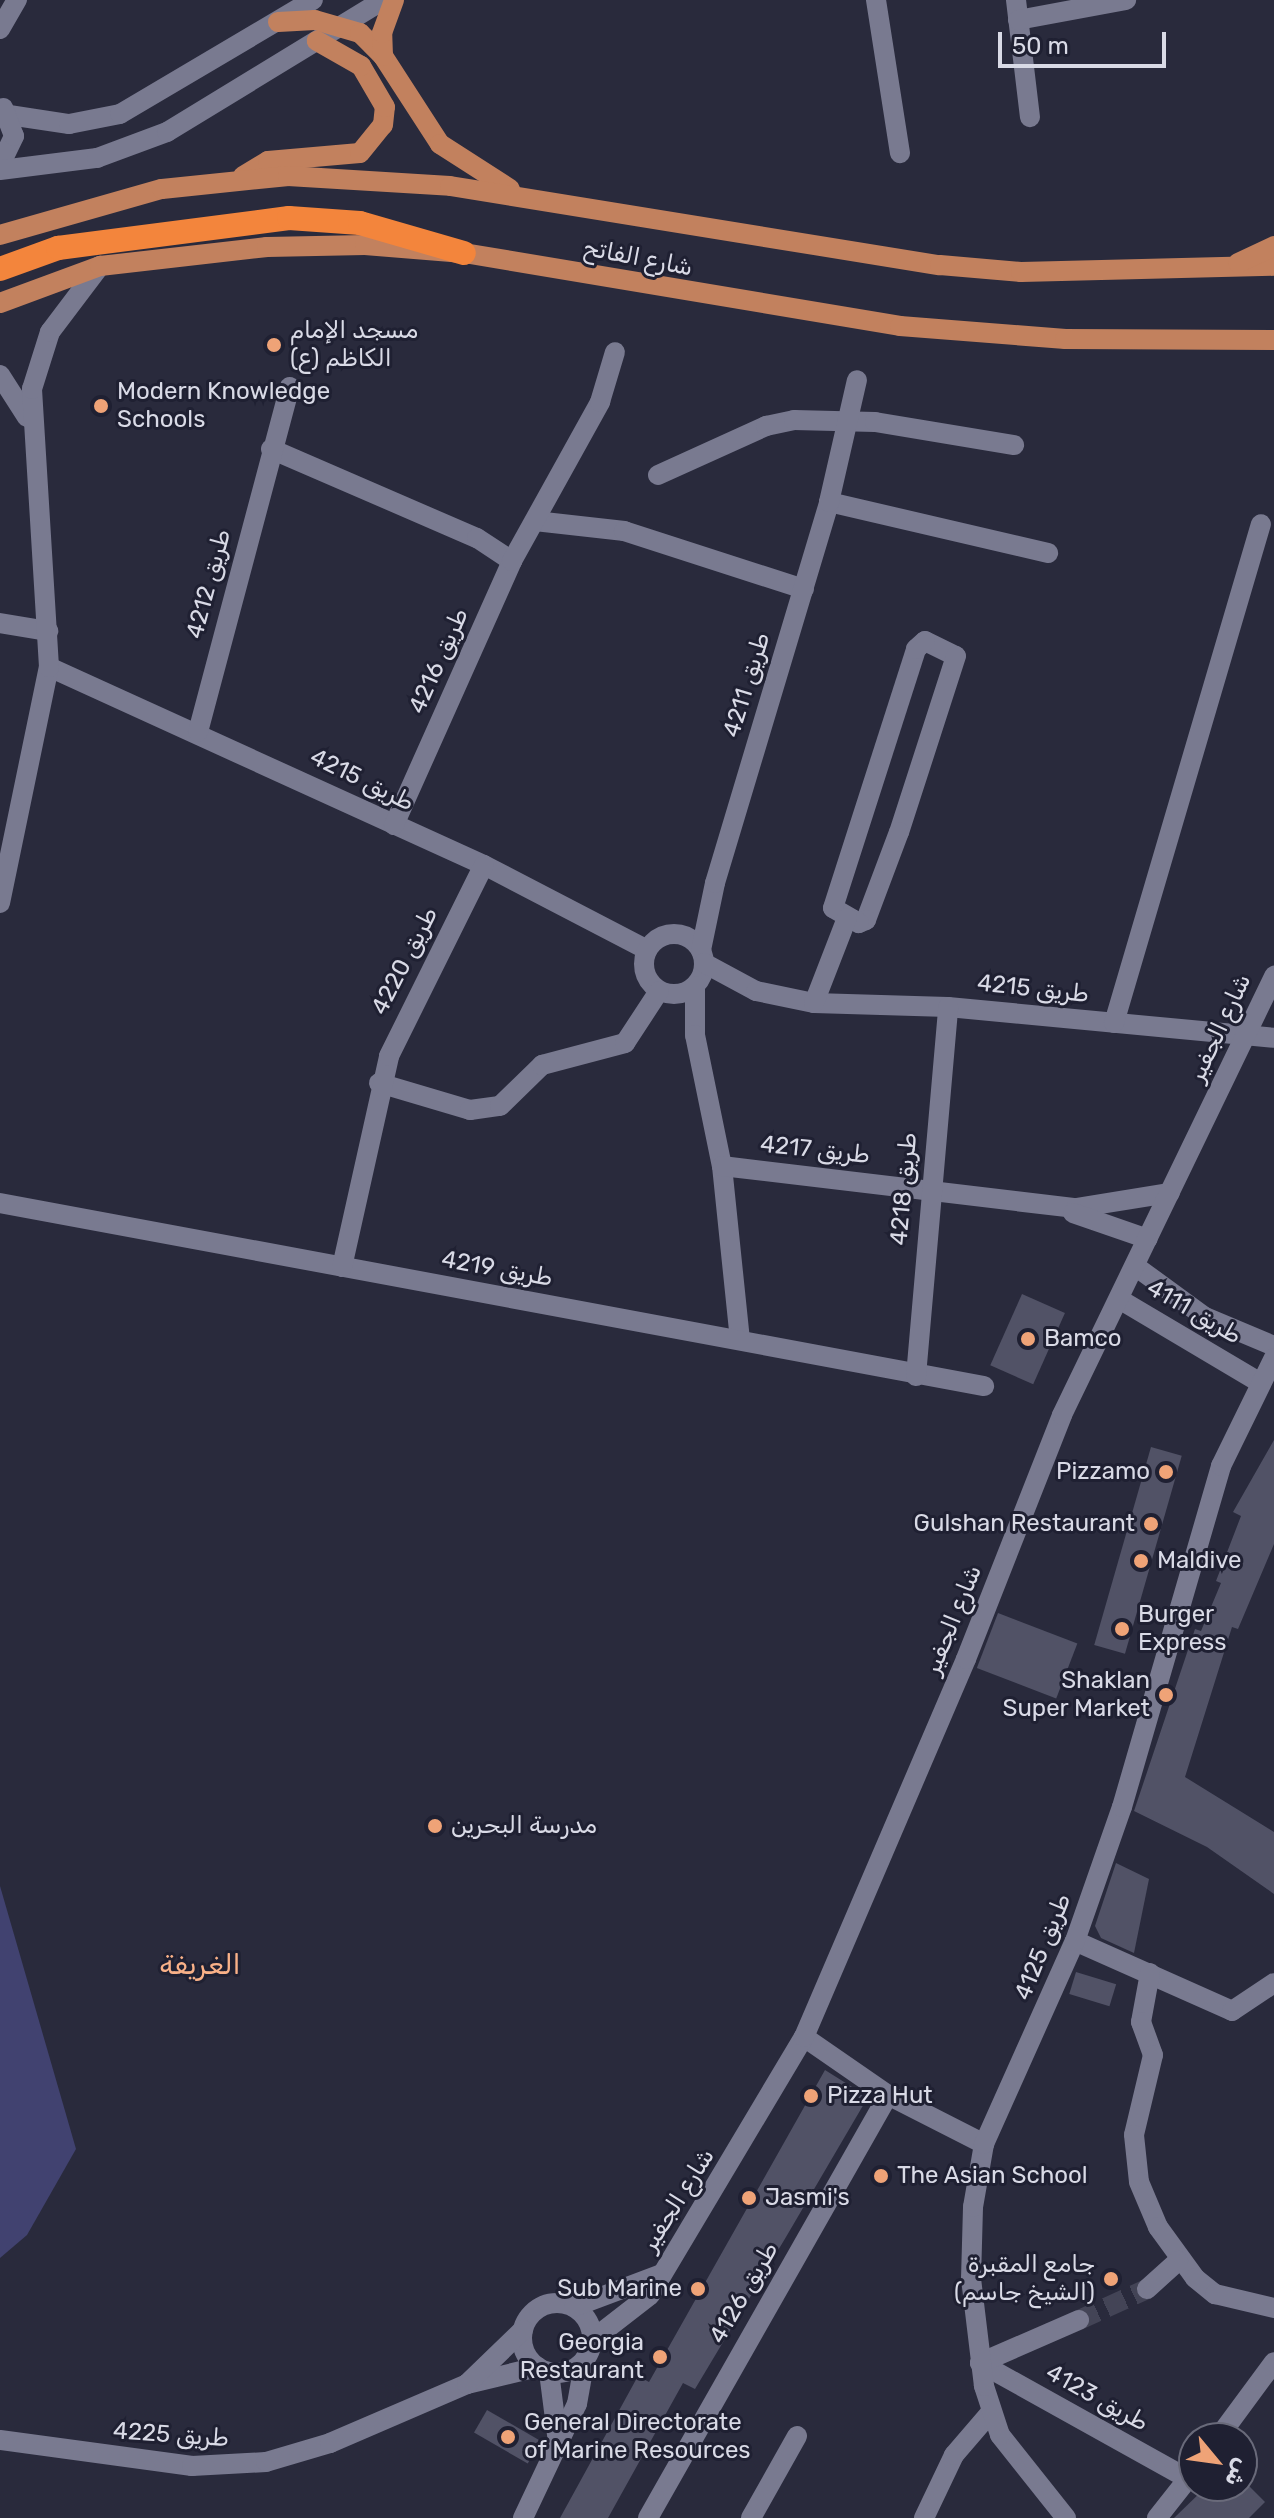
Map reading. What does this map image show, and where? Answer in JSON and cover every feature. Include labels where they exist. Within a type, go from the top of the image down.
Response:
[{"type":"highway","points":[[0,269],[58,248],[277,218],[360,223],[464,253]]},
{"type":"main road","points":[[383,56],[382,33],[394,0]]},
{"type":"main road","points":[[278,22],[345,24],[383,56],[440,144],[471,169],[528,199]]},
{"type":"main road","points":[[239,179],[268,161],[360,153],[383,125],[378,88],[361,66],[317,41]]},
{"type":"main road","name":"شارع الفاتح","points":[[0,235],[162,189],[239,179],[420,183],[940,265],[1021,272],[1274,266]]},
{"type":"main road","name":"شارع الفاتح","points":[[0,303],[100,266],[316,244],[464,253],[900,326],[1065,339],[1274,340]]},
{"type":"main road","points":[[1226,268],[1274,246]]},
{"type":"main road","points":[[1230,340],[1274,354]]},
{"type":"street","points":[[0,29],[17,0]]},
{"type":"street","points":[[0,167],[12,147],[4,110],[69,124],[120,114],[313,0]]},
{"type":"street","points":[[0,167],[84,161],[167,132],[383,0]]},
{"type":"street","points":[[876,0],[900,153]]},
{"type":"street","points":[[1030,117],[1017,10],[1126,0]]},
{"type":"street","points":[[30,429],[41,349],[100,266]]},
{"type":"street","name":"طريق 4216","points":[[394,825],[512,561],[600,402],[615,352]]},
{"type":"street","points":[[0,375],[22,400],[30,429],[49,667],[6,843],[0,903]]},
{"type":"street","name":"طريق 4211","points":[[703,956],[715,883],[829,502],[857,380]]},
{"type":"street","name":"طريق 4212","points":[[198,732],[290,387]]},
{"type":"street","points":[[658,475],[779,422],[847,420],[1014,445]]},
{"type":"street","points":[[271,449],[451,526],[512,561]]},
{"type":"street","points":[[829,502],[1048,553]]},
{"type":"street","points":[[535,521],[624,531],[804,589]]},
{"type":"street","points":[[1114,1023],[1261,524]]},
{"type":"street","points":[[0,623],[48,631]]},
{"type":"street","points":[[925,641],[950,649],[956,656],[866,920],[847,918],[833,908],[916,649],[925,641]]},
{"type":"street","name":"طريق 4215","points":[[49,667],[198,732],[484,865],[647,950]]},
{"type":"street","name":"طريق 4220","points":[[342,1267],[379,1083],[409,1007],[484,865]]},
{"type":"street","name":"طريق 4211","points":[[672,933],[715,883]]},
{"type":"street","points":[[814,1003],[847,918]]},
{"type":"street","points":[[695,1035],[662,992],[646,977],[647,950],[672,933],[689,937],[703,956],[695,986],[695,1035],[722,1166],[740,1339]]},
{"type":"street","name":"طريق 4215","points":[[703,956],[756,991],[814,1003],[948,1007],[1246,1039],[1274,1038]]},
{"type":"street","name":"شارع الجفير","points":[[589,2350],[634,2313],[662,2274],[804,2037],[966,1659],[1062,1415],[1274,976]]},
{"type":"street","points":[[379,1083],[470,1110],[500,1106],[542,1065],[625,1043],[662,992],[695,986]]},
{"type":"street","name":"طريق 4218","points":[[916,1376],[929,1188],[948,1007]]},
{"type":"street","name":"طريق 4217","points":[[722,1166],[929,1188],[1046,1206],[1105,1207],[1170,1193]]},
{"type":"street","name":"طريق 4219","points":[[0,1203],[740,1339],[916,1376],[984,1386]]},
{"type":"street","name":"طريق 4217","points":[[1046,1206],[1148,1239]]},
{"type":"street","name":"طريق 4111","points":[[1135,1266],[1205,1317],[1274,1346]]},
{"type":"street","name":"طريق 4111","points":[[1119,1299],[1191,1337],[1259,1382]]},
{"type":"street","points":[[1191,1337],[1205,1317]]},
{"type":"street","points":[[1259,1382],[1274,1358]]},
{"type":"street","name":"طريق 4125","points":[[1066,2518],[1018,2464],[991,2412],[980,2363],[971,2279],[973,2207],[984,2144],[1075,1941],[1122,1807],[1221,1466],[1259,1382]]},
{"type":"street","points":[[1075,1941],[1232,2011],[1274,1983]]},
{"type":"street","points":[[1150,1973],[1141,2022],[1153,2055],[1134,2135],[1139,2182],[1178,2261],[1215,2294],[1274,2308]]},
{"type":"street","points":[[804,2037],[888,2095],[984,2144]]},
{"type":"street","name":"طريق 4126","points":[[648,2518],[888,2095]]},
{"type":"street","points":[[1147,2289],[1178,2261]]},
{"type":"street","name":"شارع الجفير","points":[[574,2307],[662,2274]]},
{"type":"street","points":[[523,2518],[558,2446],[577,2404],[589,2350],[588,2321],[574,2307],[543,2306],[523,2330],[525,2351],[544,2370],[558,2446]]},
{"type":"street","points":[[980,2363],[1079,2320]]},
{"type":"street","name":"طريق 4225","points":[[467,2384],[523,2330]]},
{"type":"street","points":[[544,2370],[565,2372],[589,2350]]},
{"type":"street","points":[[1230,2422],[1274,2362]]},
{"type":"street","name":"طريق 4123","points":[[980,2363],[1178,2468]]},
{"type":"street","name":"طريق 4225","points":[[0,2440],[157,2463],[240,2466],[330,2443],[467,2384],[544,2370]]},
{"type":"street","points":[[924,2518],[954,2455],[991,2412]]},
{"type":"street","points":[[751,2518],[797,2436]]},
{"type":"street","points":[[1157,2518],[1178,2491]]},
{"type":"shaded area","points":[[0,1886],[76,2149],[27,2235],[0,2258]]},
{"type":"building","name":"Bamco","points":[[1022,1294],[1065,1313],[1033,1384],[990,1365]]},
{"type":"building","points":[[1274,1440],[1274,1544],[1238,1629],[1232,1627],[1185,1777],[1274,1832],[1274,1894],[1207,1847],[1134,1811],[1195,1629],[1201,1631],[1221,1583],[1216,1581],[1241,1516],[1233,1512]]},
{"type":"building","points":[[1151,1447],[1182,1456],[1125,1654],[1094,1645]]},
{"type":"building","points":[[998,1613],[1077,1643],[1056,1699],[977,1668]]},
{"type":"building","points":[[1116,1863],[1149,1879],[1134,1953],[1101,1938],[1095,1926]]},
{"type":"building","points":[[1076,1972],[1116,1984],[1109,2006],[1069,1994]]},
{"type":"building","points":[[825,2070],[868,2097],[786,2237],[695,2389],[683,2383],[608,2518],[560,2518],[638,2376],[649,2382]]},
{"type":"building","name":"General Directorate of Marine Resources","points":[[487,2410],[541,2441],[528,2464],[474,2433]]},
{"type":"building","points":[[1258,2495],[1265,2502],[1249,2518],[1174,2518],[1190,2502],[1258,2502]]},
{"type":"tunnel","points":[[1079,2320],[1147,2289]]},
{"type":"place","name":"مسجد الإمام الكاظم (ع)","points":[[274,345]]},
{"type":"place","name":"Modern Knowledge Schools","points":[[101,406]]},
{"type":"place","name":"Bamco","points":[[1028,1339]]},
{"type":"place","name":"Pizzamo","points":[[1166,1472]]},
{"type":"place","name":"Gulshan Restaurant","points":[[1151,1524]]},
{"type":"place","name":"Maldive","points":[[1141,1561]]},
{"type":"place","name":"Burger Express","points":[[1122,1629]]},
{"type":"place","name":"Shaklan Super Market","points":[[1166,1695]]},
{"type":"place","name":"مدرسة البحرين","points":[[435,1826]]},
{"type":"place","name":"Pizza Hut","points":[[811,2096]]},
{"type":"place","name":"The Asian School","points":[[881,2176]]},
{"type":"place","name":"Jasmi's","points":[[749,2198]]},
{"type":"place","name":"جامع المقبرة (الشيخ جاسم)","points":[[1111,2279]]},
{"type":"place","name":"Sub Marine","points":[[698,2289]]},
{"type":"place","name":"Georgia Restaurant","points":[[660,2357]]},
{"type":"place","name":"General Directorate of Marine Resources","points":[[508,2437]]},
{"type":"district","name":"الغريفة","points":[[200,1965]]}]
